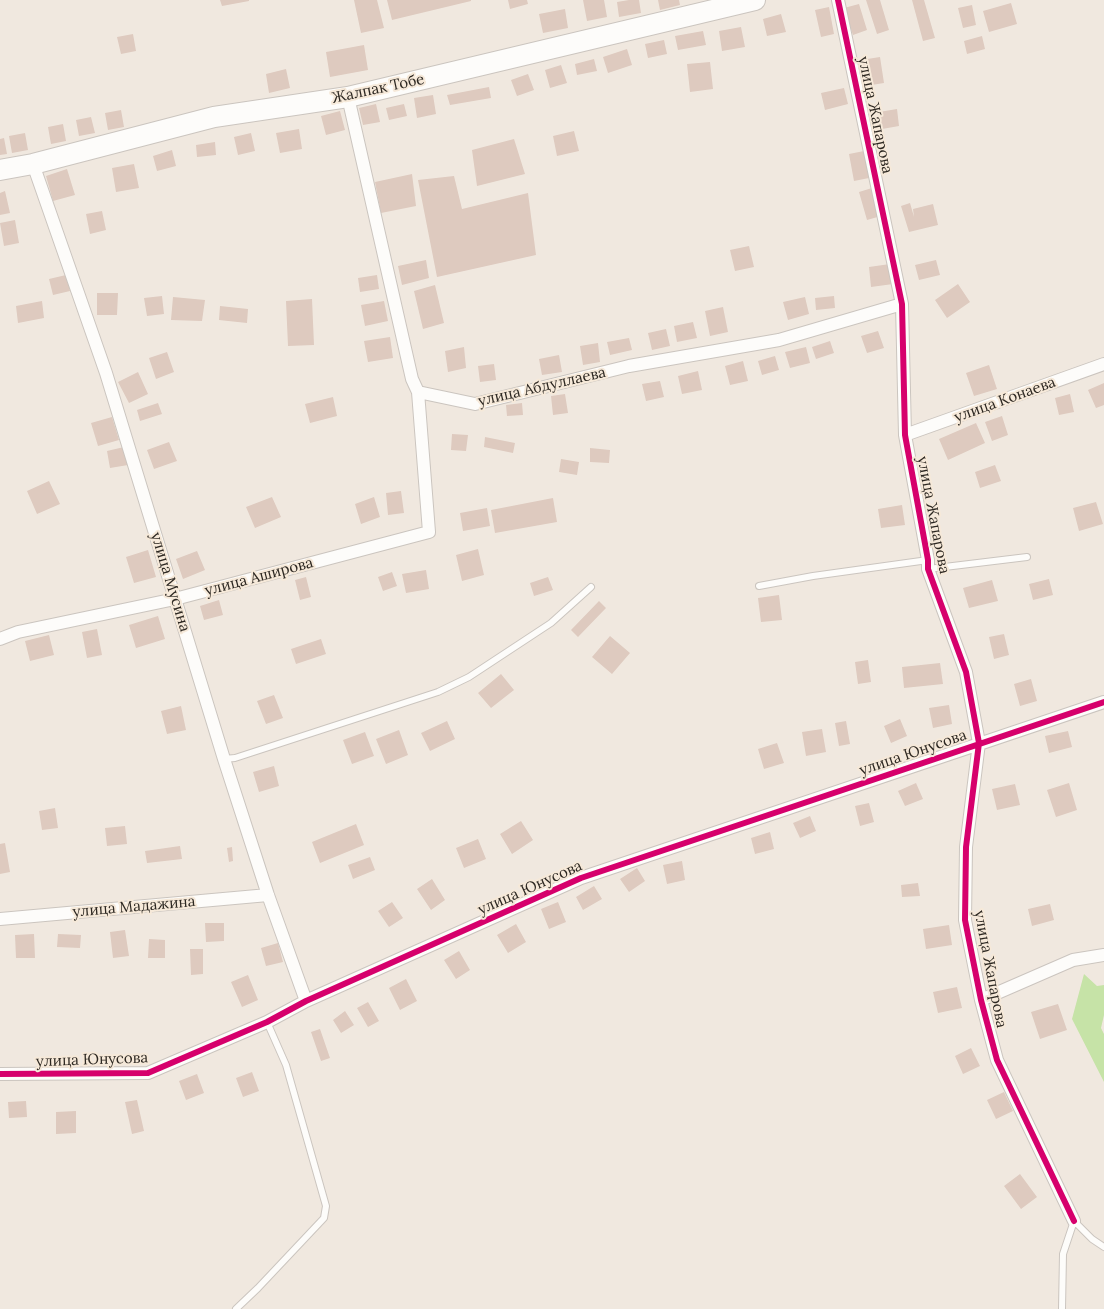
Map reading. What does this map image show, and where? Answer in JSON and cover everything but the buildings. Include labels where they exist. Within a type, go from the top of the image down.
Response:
[{"type":"main road","name":"Жалпак Тобе","points":[[0,170],[33,164],[214,117],[348,97],[755,0]]},
{"type":"street","name":"улица Жапарова","points":[[838,0],[902,304],[905,435],[928,565],[966,672],[979,743],[966,847],[965,920],[981,1000],[998,1060],[1074,1221]]},
{"type":"street","points":[[348,97],[412,379],[418,392]]},
{"type":"street","name":"улица Мусина","points":[[33,164],[106,373],[224,759],[268,895],[306,1001]]},
{"type":"street","name":"улица Абдуллаева","points":[[418,392],[476,404],[629,366],[779,340],[902,304]]},
{"type":"street","name":"улица Конаева","points":[[905,435],[1104,364]]},
{"type":"street","name":"улица Аширова","points":[[0,638],[18,632],[175,599],[429,532],[418,392]]},
{"type":"street","name":"улица Юнусова","points":[[0,1074],[148,1073],[267,1022],[306,1001],[581,878],[1104,702]]},
{"type":"street","name":"улица Мадажина","points":[[0,919],[268,895]]},
{"type":"street","points":[[981,1000],[1073,960],[1104,956]]},
{"type":"lane","points":[[759,586],[813,576],[1027,557]]},
{"type":"lane","points":[[224,759],[244,755],[438,692],[470,677],[551,623],[591,587]]},
{"type":"lane","points":[[236,1309],[324,1218],[326,1206],[286,1065],[267,1022]]},
{"type":"lane","points":[[1062,1309],[1063,1254],[1074,1221],[1104,1247]]},
{"type":"shaded area","points":[[1084,974],[1097,986],[1104,985],[1104,1015],[1101,1028],[1104,1034],[1104,1082],[1072,1019]]},
{"type":"cycle path","points":[[838,0],[902,304],[905,435],[928,560],[928,569],[966,672],[979,743],[966,847],[965,920],[981,1000],[997,1060],[1074,1221]]},
{"type":"cycle path","points":[[0,1074],[148,1073],[267,1022],[306,1001],[581,878],[1104,702]]}]
